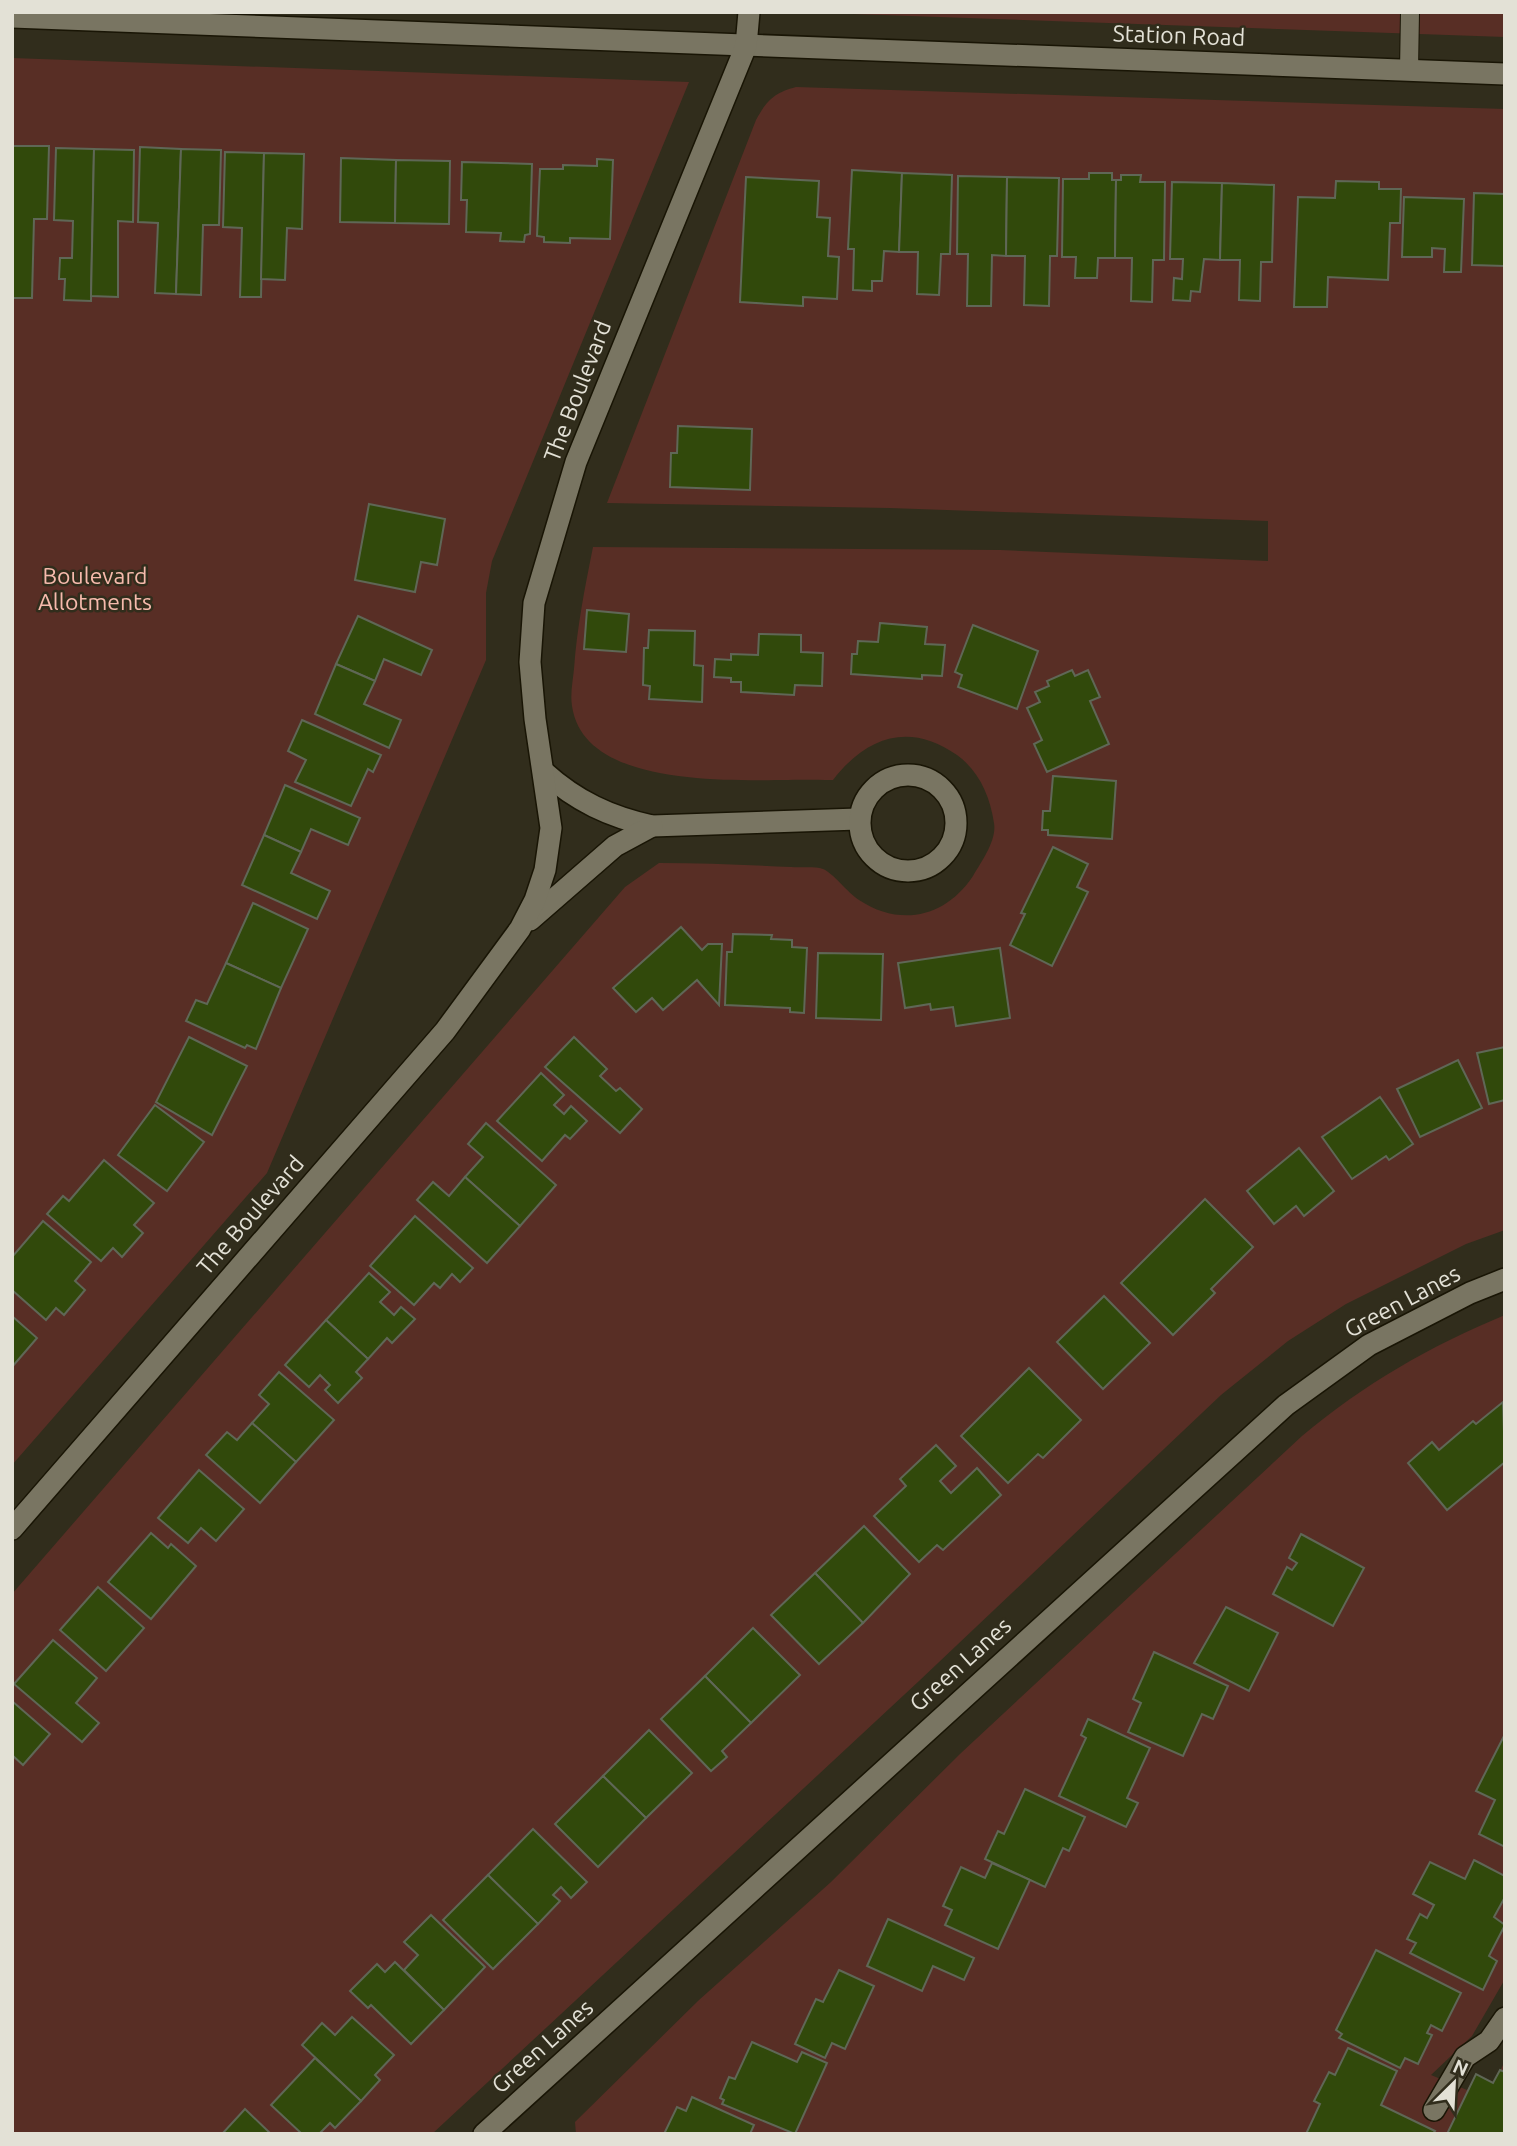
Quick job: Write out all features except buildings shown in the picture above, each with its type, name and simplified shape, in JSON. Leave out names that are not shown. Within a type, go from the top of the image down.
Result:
[{"type":"street","name":"The Boulevard","points":[[520,929],[545,870],[551,828],[535,719],[530,662],[534,603],[576,462],[746,46],[749,12]]},
{"type":"street","name":"Station Road","points":[[12,17],[110,17],[746,46],[1505,74]]},
{"type":"street","name":"The Boulevard","points":[[544,772],[568,793],[595,808],[621,819],[652,826],[858,819]]},
{"type":"street","points":[[910,774],[938,784],[952,801],[956,816],[956,833],[939,860],[922,870],[899,871],[874,858],[861,839],[858,819],[863,800],[877,784],[894,775],[910,774]]},
{"type":"street","name":"The Boulevard","points":[[12,1530],[445,1031],[520,929],[615,846],[652,826]]},
{"type":"street","name":"Green Lanes","points":[[484,2134],[1286,1405],[1369,1345],[1469,1293],[1505,1279]]},
{"type":"street","points":[[1434,2110],[1465,2057],[1489,2041],[1505,2018]]},
{"type":"lane","points":[[1409,70],[1410,12]]},
{"type":"green space","points":[[796,12],[1505,12],[1505,37]]},
{"type":"green space","name":"Boulevard Allotments","points":[[12,58],[689,82],[492,561],[486,593],[486,660],[267,1173],[12,1465]]},
{"type":"green space","points":[[796,87],[1505,109],[1505,1230],[1466,1244],[1346,1304],[1288,1341],[1221,1395],[919,1681],[432,2134],[12,2134],[12,1594],[625,887],[659,863],[816,868],[827,871],[855,897],[875,908],[890,914],[921,914],[949,901],[962,890],[991,843],[994,830],[992,813],[977,776],[957,755],[922,739],[905,737],[874,744],[846,765],[833,780],[678,776],[640,768],[608,755],[584,735],[571,701],[579,622],[593,547],[1000,550],[1268,561],[1268,521],[889,508],[607,503],[756,120],[772,98]]},
{"type":"green space","points":[[1505,1315],[1505,1979],[1472,2036],[1431,2075],[1467,2090],[1476,2074],[1494,2083],[1505,2061],[1505,2134],[576,2134],[575,2122],[699,2000],[831,1882],[961,1753],[1302,1436],[1349,1400],[1424,1353]]}]
